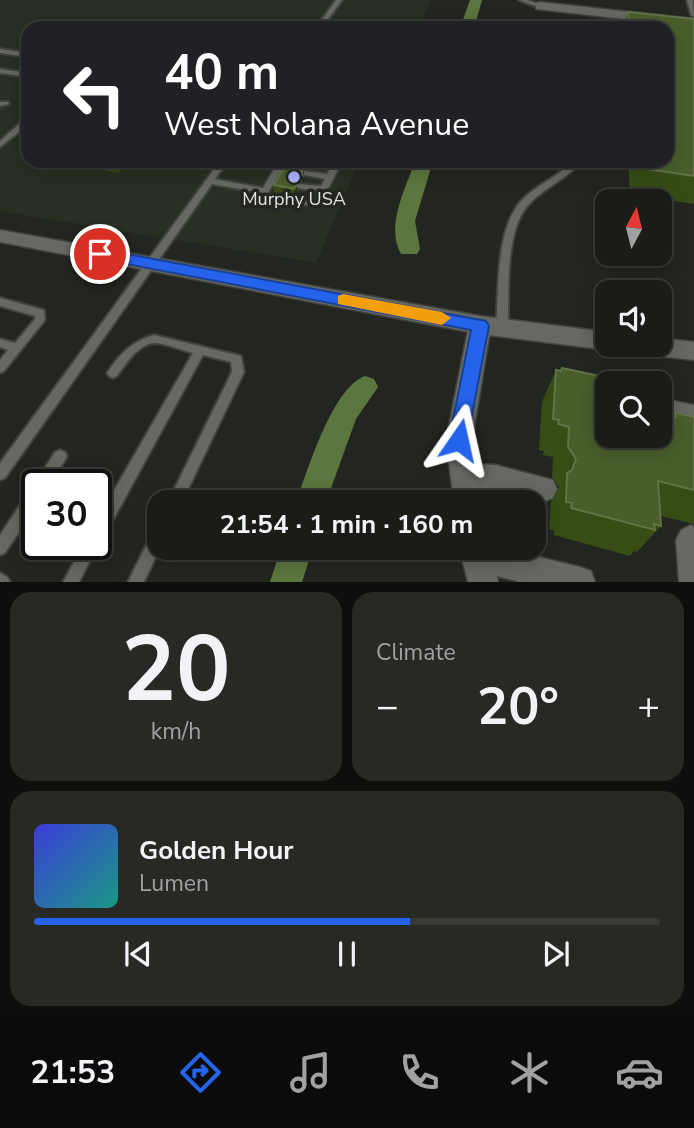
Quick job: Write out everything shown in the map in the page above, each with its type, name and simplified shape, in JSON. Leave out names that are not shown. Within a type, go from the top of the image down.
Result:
[{"type":"main road","points":[[540,6],[572,9],[603,6],[694,23]]},
{"type":"main road","points":[[0,236],[491,327],[595,340]]},
{"type":"main road","points":[[491,327],[459,440],[466,489],[496,478],[543,489]]},
{"type":"main road","points":[[672,349],[694,351]]},
{"type":"main road","points":[[672,411],[694,416]]},
{"type":"main road","points":[[691,540],[694,582]]},
{"type":"main road","points":[[477,562],[580,582]]},
{"type":"lane","points":[[324,21],[339,0]]},
{"type":"lane","points":[[522,0],[540,6]]},
{"type":"lane","points":[[690,0],[694,15]]},
{"type":"lane","points":[[572,9],[572,21]]},
{"type":"lane","points":[[0,51],[21,54]]},
{"type":"lane","points":[[0,71],[21,74]]},
{"type":"lane","points":[[0,145],[21,127]]},
{"type":"lane","points":[[0,474],[219,168]]},
{"type":"lane","points":[[282,168],[276,181],[265,191],[264,197],[296,203],[320,198],[334,168]]},
{"type":"lane","points":[[491,327],[516,213],[525,202],[569,168]]},
{"type":"lane","points":[[307,173],[330,177]]},
{"type":"lane","points":[[210,181],[265,191]]},
{"type":"lane","points":[[300,186],[324,189]]},
{"type":"lane","points":[[0,302],[40,313],[40,320],[0,368]]},
{"type":"lane","points":[[113,373],[127,352],[142,341],[154,339],[237,359],[238,372],[181,490]]},
{"type":"lane","points":[[0,343],[17,348]]},
{"type":"lane","points":[[112,508],[200,350]]},
{"type":"lane","points":[[52,469],[60,456]]},
{"type":"lane","points":[[0,548],[21,516]]},
{"type":"lane","points":[[136,582],[147,559]]},
{"type":"lane","points":[[71,582],[83,560]]},
{"type":"shaded area","points":[[0,0],[431,0],[421,21],[21,21],[21,168],[356,168],[316,263],[0,211]]},
{"type":"building","points":[[628,12],[694,19],[694,176],[641,168],[674,168],[674,21],[629,21]]},
{"type":"building","points":[[284,168],[302,168],[302,175],[295,175],[297,184],[294,189],[274,185]]},
{"type":"building","points":[[562,368],[595,375],[595,448],[672,448],[672,416],[676,417],[676,413],[694,417],[694,490],[658,481],[661,526],[654,524],[655,530],[571,508],[572,503],[566,502],[567,473],[572,470],[576,459],[568,447],[569,427],[558,424],[559,420],[553,419],[556,370],[561,371]]},
{"type":"waterway","points":[[469,21],[476,0]]},
{"type":"waterway","points":[[409,249],[405,221],[422,168]]},
{"type":"waterway","points":[[316,490],[345,413],[365,387]]},
{"type":"waterway","points":[[286,582],[293,560]]},
{"type":"slow traffic","points":[[343,300],[442,318]]},
{"type":"place","name":"Murphy USA","points":[[294,177]]},
{"type":"route","points":[[100,254],[480,326],[459,440]]}]
